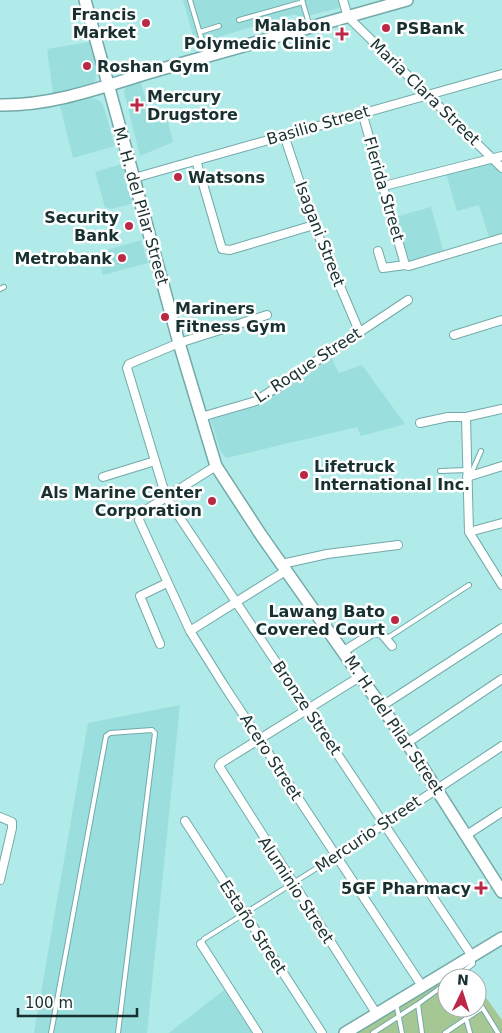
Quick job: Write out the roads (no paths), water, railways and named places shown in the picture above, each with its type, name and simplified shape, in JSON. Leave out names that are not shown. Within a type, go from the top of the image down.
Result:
[{"type":"main road","name":"M. H. del Pilar Street","points":[[85,0],[179,343],[216,466],[407,743],[464,836],[498,877],[502,892]]},
{"type":"main road","points":[[0,105],[65,98],[407,0]]},
{"type":"main road","points":[[345,1033],[376,1013],[396,1005],[422,986],[502,938]]},
{"type":"street","points":[[343,0],[348,17]]},
{"type":"street","name":"Maria Clara Street","points":[[348,17],[502,168]]},
{"type":"street","name":"Basilio Street","points":[[134,178],[362,112],[502,74]]},
{"type":"street","name":"Flerida Street","points":[[362,112],[406,265]]},
{"type":"street","name":"Isagani Street","points":[[284,135],[314,225],[359,331]]},
{"type":"street","points":[[384,186],[502,156]]},
{"type":"street","points":[[196,160],[222,249],[230,250],[314,225]]},
{"type":"street","points":[[378,251],[382,268],[406,265],[502,238]]},
{"type":"street","name":"L. Roque Street","points":[[201,417],[256,401],[408,300]]},
{"type":"street","name":"Bronze Street","points":[[267,316],[179,343],[131,361],[127,368],[166,497],[472,956]]},
{"type":"street","points":[[454,335],[502,320]]},
{"type":"street","points":[[420,424],[448,417],[466,418],[502,409]]},
{"type":"street","points":[[466,418],[469,532],[502,585]]},
{"type":"street","points":[[103,477],[155,461]]},
{"type":"street","points":[[166,497],[216,466]]},
{"type":"street","points":[[468,474],[502,466]]},
{"type":"street","name":"Acero Street","points":[[166,497],[138,516],[190,631],[422,986]]},
{"type":"street","points":[[469,532],[502,522]]},
{"type":"street","points":[[190,631],[237,602],[284,567],[327,554],[398,545]]},
{"type":"street","points":[[160,644],[140,596],[167,583]]},
{"type":"street","points":[[382,706],[502,628]]},
{"type":"street","points":[[344,651],[374,632],[386,639],[392,646]]},
{"type":"street","points":[[259,739],[361,676]]},
{"type":"street","points":[[407,743],[502,679]]},
{"type":"street","name":"Aluminio Street","points":[[259,739],[220,763],[219,766],[292,884],[376,1013]]},
{"type":"street","name":"Mercurio Street","points":[[336,856],[502,746]]},
{"type":"street","points":[[464,836],[502,812]]},
{"type":"street","points":[[0,817],[12,822],[0,880]]},
{"type":"street","name":"Estaño Street","points":[[185,821],[322,1033]]},
{"type":"street","points":[[201,944],[258,1033]]},
{"type":"lane","points":[[190,0],[207,56]]},
{"type":"lane","points":[[239,20],[302,1],[310,27]]},
{"type":"lane","points":[[200,32],[219,26]]},
{"type":"lane","points":[[440,471],[468,474],[481,451]]},
{"type":"lane","points":[[386,639],[469,585]]},
{"type":"lane","points":[[51,1033],[106,736],[110,733],[152,730],[155,733],[118,1033]]},
{"type":"lane","name":"Mercurio Street","points":[[201,944],[204,939],[336,856]]},
{"type":"lane","points":[[468,968],[472,964],[472,956]]},
{"type":"lane","points":[[373,1033],[379,1031],[437,991]]},
{"type":"lane","points":[[418,1004],[422,1033]]},
{"type":"lane","points":[[396,1005],[402,1033]]},
{"type":"lane","points":[[487,1016],[498,1033]]},
{"type":"lane","points":[[445,1033],[466,1018],[470,1033]]},
{"type":"place","name":"Francis Market","points":[[146,23]]},
{"type":"place","name":"PSBank","points":[[386,28]]},
{"type":"place","name":"Malabon Polymedic Clinic","points":[[342,34]]},
{"type":"place","name":"Roshan Gym","points":[[87,66]]},
{"type":"place","name":"Mercury Drugstore","points":[[137,105]]},
{"type":"place","name":"Watsons","points":[[178,177]]},
{"type":"place","name":"Security Bank","points":[[129,226]]},
{"type":"place","name":"Metrobank","points":[[122,258]]},
{"type":"place","name":"Mariners Fitness Gym","points":[[165,317]]},
{"type":"place","name":"Lifetruck International Inc.","points":[[304,475]]},
{"type":"place","name":"Als Marine Center Corporation","points":[[212,501]]},
{"type":"place","name":"Lawang Bato Covered Court","points":[[395,620]]},
{"type":"place","name":"5GF Pharmacy","points":[[481,888]]}]
